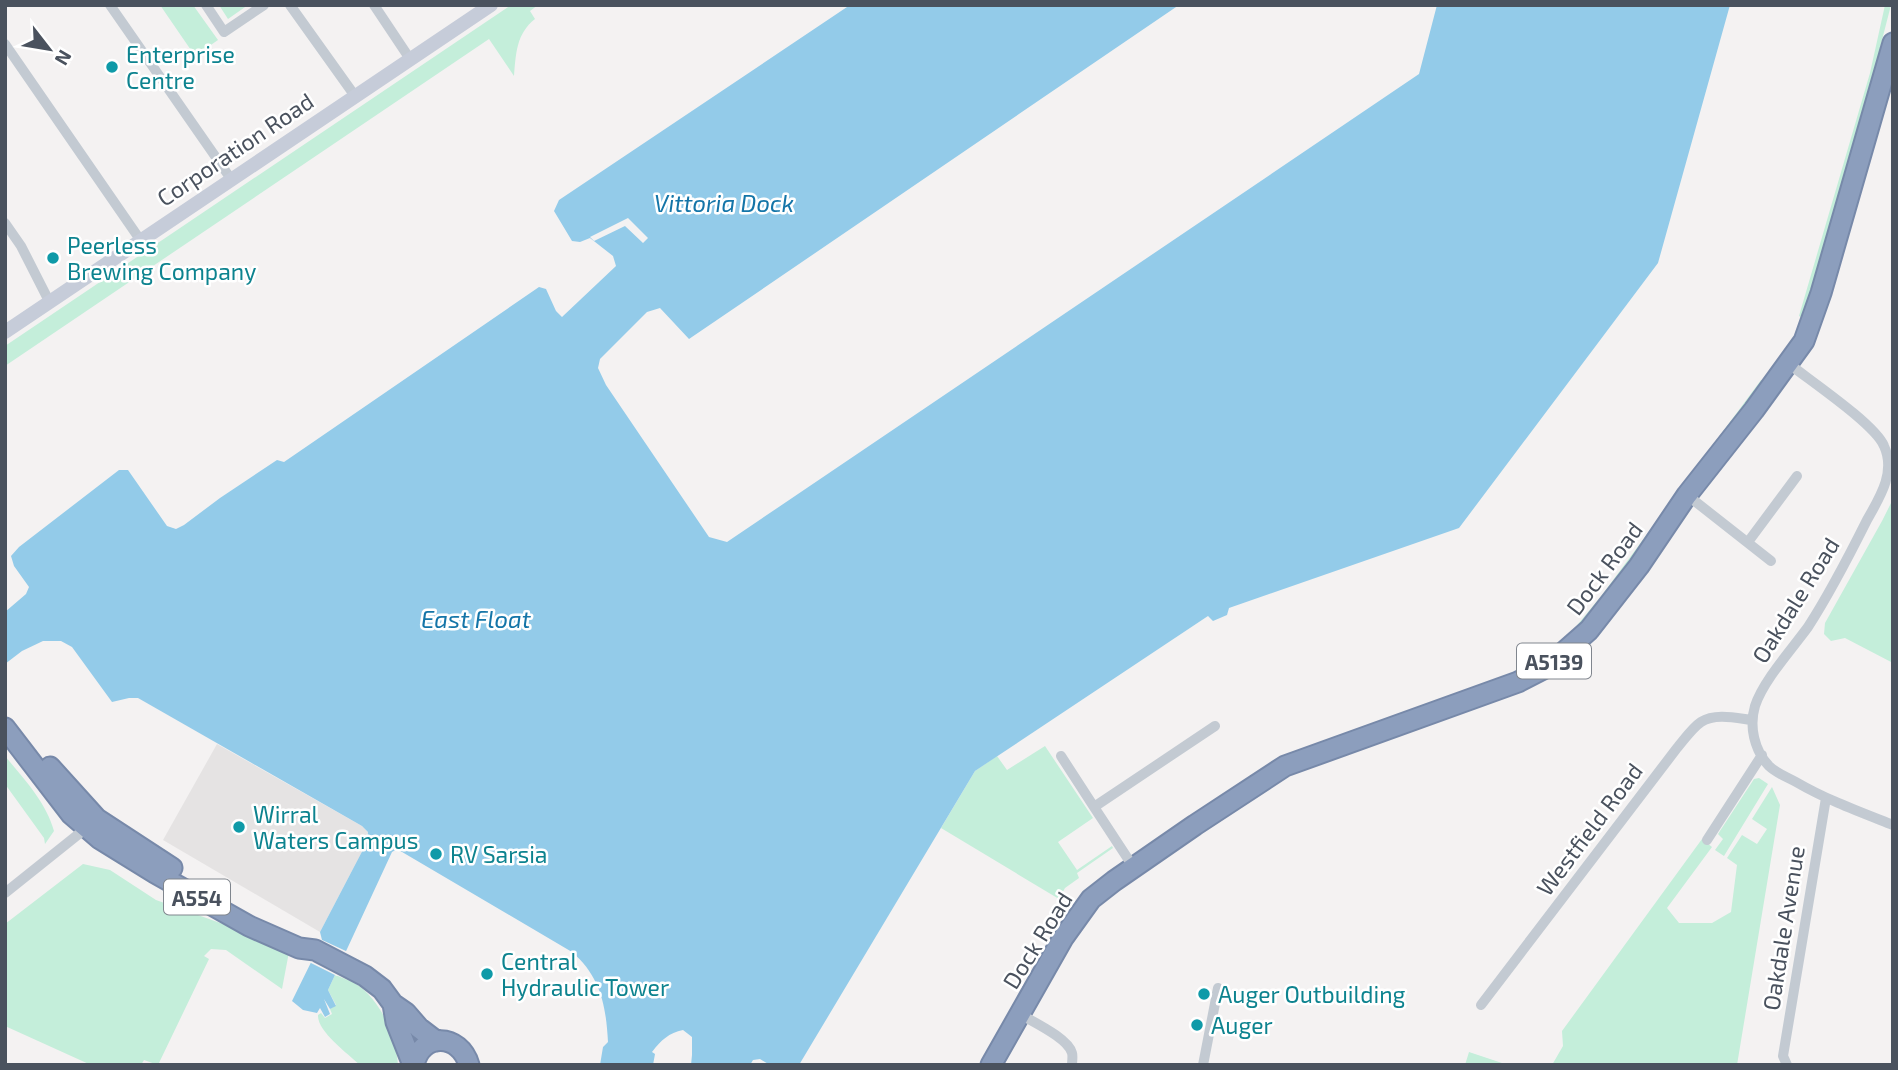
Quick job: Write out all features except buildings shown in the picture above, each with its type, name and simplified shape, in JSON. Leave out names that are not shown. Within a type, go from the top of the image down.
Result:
[{"type":"highway","name":"Dock Road","points":[[992,1065],[1063,938],[1091,899],[1195,825],[1286,766],[1518,682],[1547,667],[1590,630],[1639,566],[1687,495],[1804,341],[1821,293],[1893,43]]},
{"type":"highway","name":"A554","points":[[5,712],[82,804],[100,839],[249,926],[299,948],[315,950],[375,983],[393,1004],[436,1041]]},
{"type":"highway","name":"A554","points":[[5,728],[71,814],[92,823]]},
{"type":"highway","name":"A554","points":[[393,1004],[396,1022],[413,1065]]},
{"type":"highway","name":"A554","points":[[413,1065],[420,1050],[436,1041],[446,1041],[459,1047],[482,1065]]},
{"type":"highway","points":[[459,1047],[467,1056],[469,1065]]},
{"type":"main road","name":"Corporation Road","points":[[5,332],[491,5]]},
{"type":"street","points":[[110,5],[231,179]]},
{"type":"street","points":[[206,5],[225,32],[264,5]]},
{"type":"street","points":[[290,5],[355,96]]},
{"type":"street","points":[[374,5],[410,60]]},
{"type":"street","points":[[5,44],[141,241]]},
{"type":"street","points":[[5,223],[21,246],[50,303]]},
{"type":"street","name":"Oakdale Road","points":[[1752,720],[1756,703],[1766,685],[1809,625],[1840,572],[1888,475],[1886,453],[1878,435],[1788,363]]},
{"type":"street","points":[[1748,542],[1797,476]]},
{"type":"street","points":[[1687,495],[1771,561]]},
{"type":"street","name":"Westfield Road","points":[[1481,1005],[1677,748],[1700,723],[1710,718],[1752,720]]},
{"type":"street","points":[[1752,720],[1752,731],[1768,765],[1826,799],[1893,825]]},
{"type":"street","points":[[1094,807],[1215,726]]},
{"type":"street","points":[[1707,840],[1762,755]]},
{"type":"street","points":[[1061,756],[1134,868]]},
{"type":"street","name":"Oakdale Avenue","points":[[1787,1065],[1783,1056],[1826,799]]},
{"type":"street","points":[[5,893],[92,823]]},
{"type":"street","points":[[1203,1065],[1218,988]]},
{"type":"street","points":[[1020,1014],[1069,1046],[1073,1054],[1072,1065]]},
{"type":"shaded area","points":[[217,744],[362,826],[368,832],[367,842],[320,932],[163,840]]},
{"type":"green space","points":[[160,5],[193,5],[218,40],[195,56]]},
{"type":"green space","points":[[219,5],[248,5],[228,19]]},
{"type":"green space","points":[[511,5],[538,5],[530,11],[535,19],[524,31],[518,45],[514,76],[489,39],[5,366],[5,346]]},
{"type":"green space","points":[[1885,5],[1891,5],[1873,75],[1803,318],[1799,316],[1870,73]]},
{"type":"green space","points":[[1761,380],[1764,384],[1606,598],[1573,638],[1545,661],[1512,674],[1543,657],[1569,635],[1602,595]]},
{"type":"green space","points":[[1893,499],[1893,663],[1845,638],[1831,641],[1824,634],[1825,623]]},
{"type":"green space","points":[[1045,746],[1093,818],[1058,842],[1077,870],[1112,846],[1113,848],[1077,873],[1079,878],[1065,888],[1059,899],[941,828],[975,771],[997,756],[1007,770]]},
{"type":"green space","points":[[5,756],[46,810],[54,831],[45,844],[44,838],[5,784]]},
{"type":"green space","points":[[1759,778],[1768,784],[1724,856],[1715,850],[1723,839],[1718,834],[1754,779]]},
{"type":"green space","points":[[1772,787],[1780,805],[1737,1065],[1552,1065],[1563,1046],[1562,1031],[1702,839],[1712,847],[1667,908],[1679,923],[1712,923],[1731,912],[1737,865],[1727,858],[1742,835],[1757,844],[1767,829],[1752,819]]},
{"type":"green space","points":[[83,864],[110,870],[156,900],[237,929],[289,952],[282,989],[226,950],[211,949],[204,956],[209,959],[158,1065],[144,1060],[141,1065],[91,1065],[5,1026],[5,924]]},
{"type":"green space","points":[[335,975],[356,984],[380,1009],[394,1042],[398,1065],[360,1065],[322,1028],[318,1015],[321,1013],[325,1018],[332,1014],[330,1009],[336,1005],[328,990]]},
{"type":"green space","points":[[1469,1052],[1508,1065],[1465,1065]]},
{"type":"water","name":"East Float","points":[[850,5],[1179,5],[689,339],[660,308],[647,312],[600,359],[598,368],[606,385],[709,537],[727,542],[1419,74],[1437,5],[1730,5],[1658,263],[1459,528],[1229,608],[1227,615],[1213,621],[1208,616],[975,771],[799,1065],[770,1065],[760,1059],[753,1060],[750,1065],[691,1065],[692,1037],[683,1030],[669,1035],[655,1048],[652,1052],[655,1054],[653,1065],[600,1065],[603,1047],[608,1042],[606,1016],[596,982],[582,962],[572,952],[397,849],[392,852],[328,990],[336,1006],[330,1009],[324,999],[330,1014],[325,1017],[320,1008],[317,1013],[303,1010],[292,1001],[322,940],[320,932],[367,842],[368,832],[362,826],[138,698],[112,702],[72,647],[61,641],[43,641],[22,651],[5,664],[5,612],[26,594],[29,587],[14,566],[11,556],[119,470],[128,470],[167,526],[176,529],[277,460],[284,462],[539,287],[546,289],[556,311],[562,317],[616,266],[613,256],[590,238],[580,242],[572,241],[554,211],[559,200]]},
{"type":"pier","points":[[628,218],[648,238],[643,243],[625,226],[594,241],[590,237]]},
{"type":"pier","points":[[320,939],[348,952],[337,976],[309,962]]},
{"type":"place","name":"Enterprise Centre","points":[[112,67]]},
{"type":"place","name":"Peerless Brewing Company","points":[[53,258]]},
{"type":"place","name":"Wirral Waters Campus","points":[[239,827]]},
{"type":"place","name":"RV Sarsia","points":[[436,854]]},
{"type":"place","name":"Central Hydraulic Tower","points":[[487,974]]},
{"type":"place","name":"Auger Outbuilding","points":[[1204,994]]},
{"type":"place","name":"Auger","points":[[1197,1025]]},
{"type":"water label","name":"Vittoria Dock","points":[[724,202]]}]
